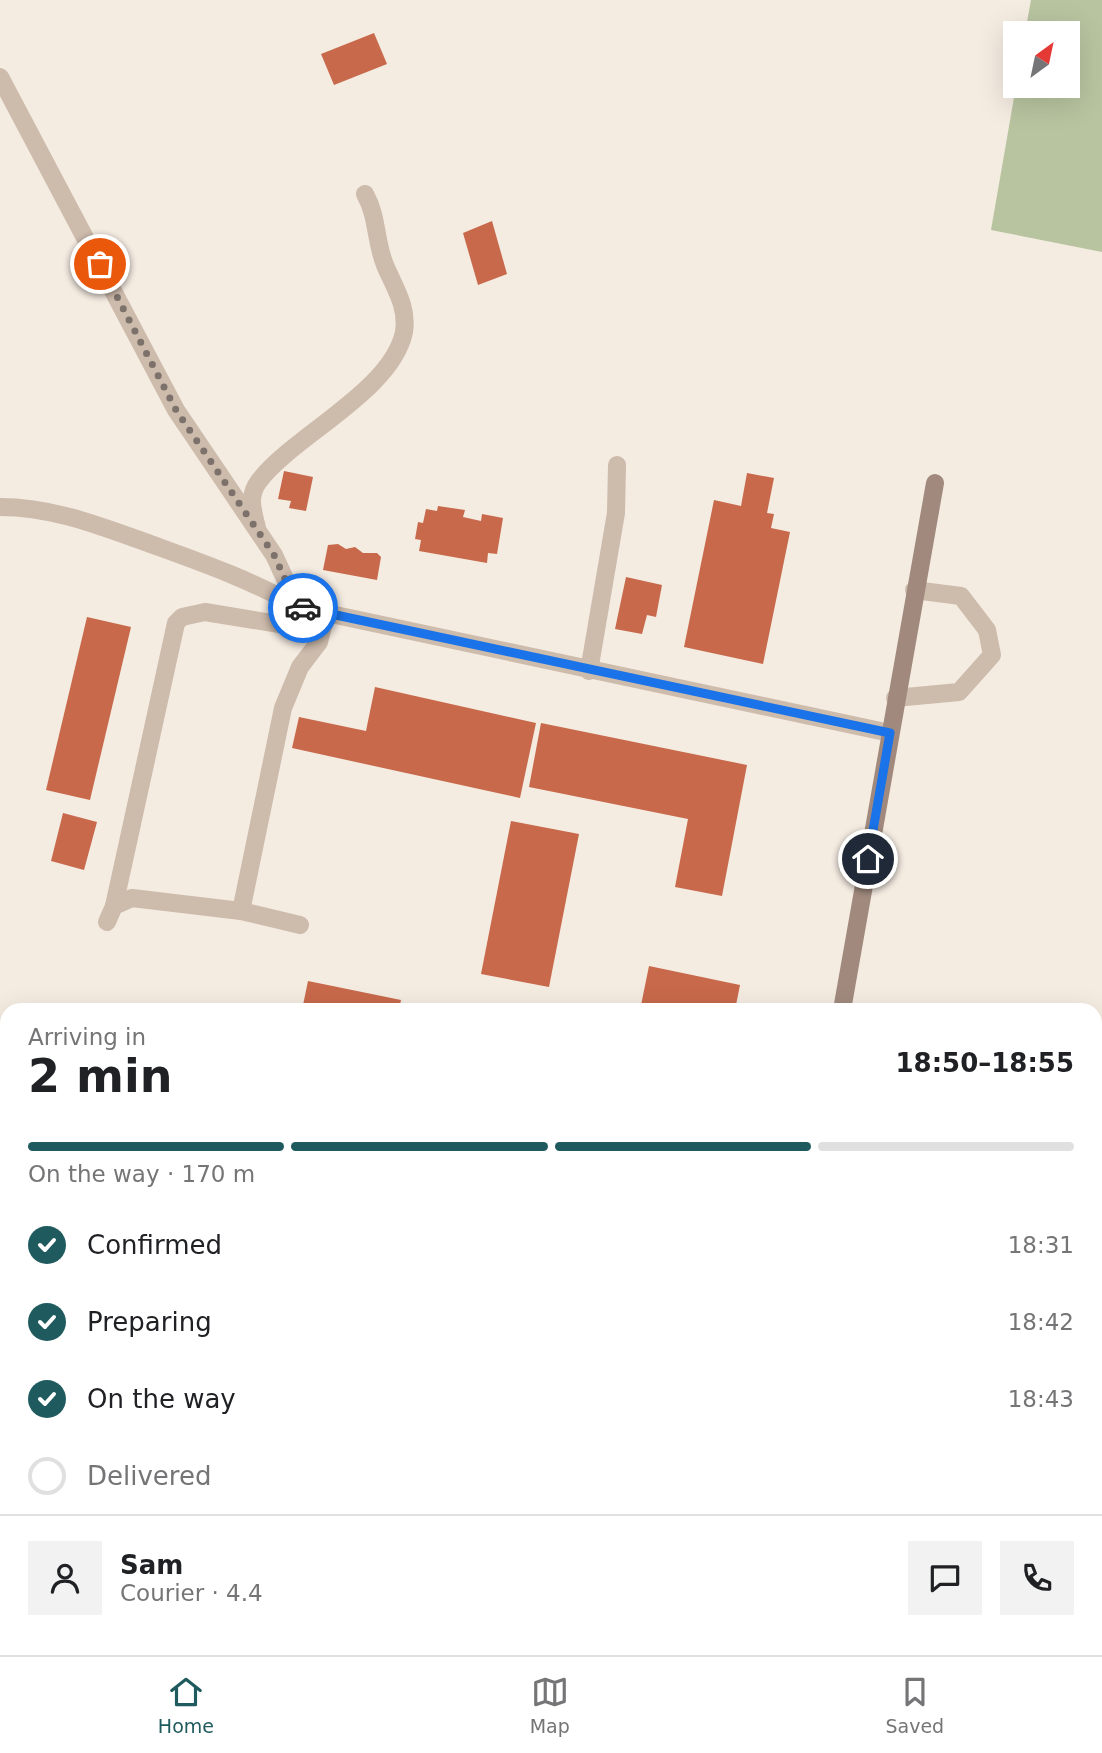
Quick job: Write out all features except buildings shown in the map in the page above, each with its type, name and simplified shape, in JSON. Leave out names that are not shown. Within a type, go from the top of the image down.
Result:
[{"type":"street","points":[[0,77],[176,410],[274,555],[298,607]]},
{"type":"street","points":[[258,532],[251,491],[264,473],[369,385],[391,358],[404,332],[400,292],[385,265],[376,219],[365,194]]},
{"type":"street","points":[[589,671],[616,513],[617,465]]},
{"type":"street","points":[[843,1003],[935,483]]},
{"type":"street","points":[[0,507],[25,507],[99,525],[226,573],[298,607],[890,733]]},
{"type":"street","points":[[895,698],[959,692],[992,655],[987,630],[961,596],[914,590]]},
{"type":"street","points":[[300,925],[242,911],[132,898],[110,914],[176,623],[182,617],[205,612],[303,628],[326,614]]},
{"type":"street","points":[[242,911],[283,708],[299,667],[319,642],[326,614]]},
{"type":"green space","points":[[1031,0],[1102,0],[1102,252],[991,230],[1014,98],[1080,98],[1080,21],[1027,21]]},
{"type":"way so far","points":[[100,264],[176,410],[274,555],[298,607],[303,608]]},
{"type":"route","points":[[303,608],[890,733],[868,859]]}]
